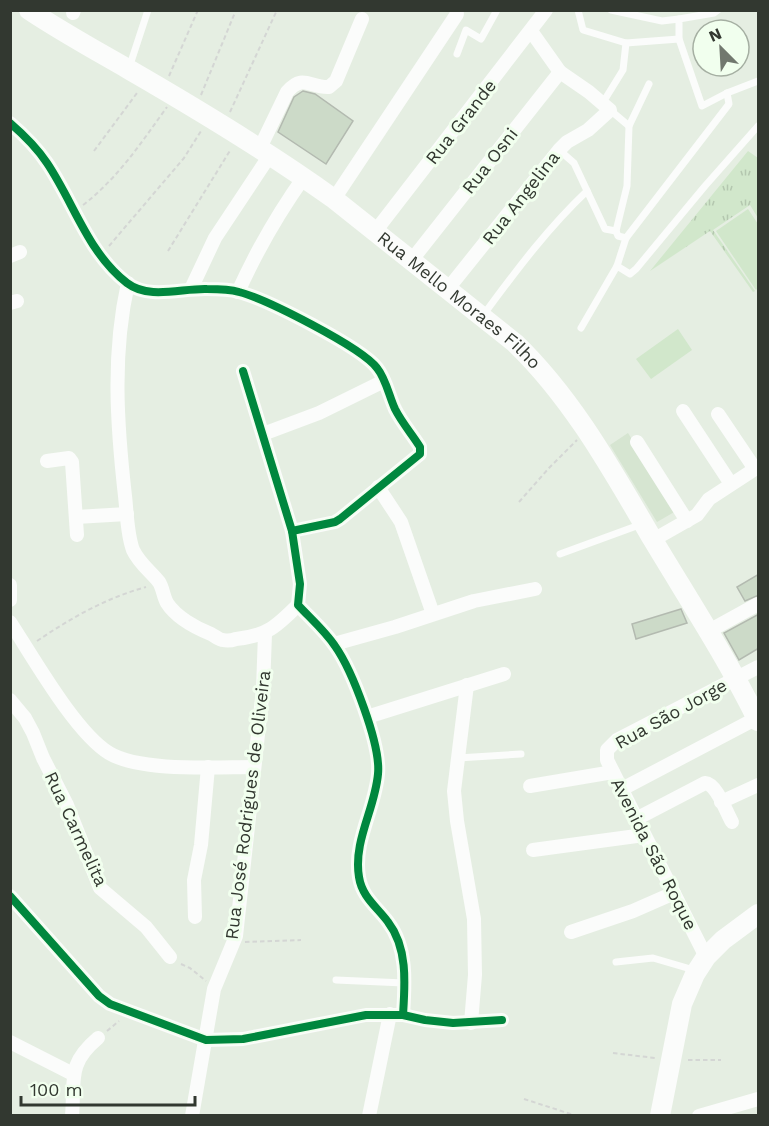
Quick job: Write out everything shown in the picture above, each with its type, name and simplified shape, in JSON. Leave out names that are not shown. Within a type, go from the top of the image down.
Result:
[{"type":"main road","name":"Rua Mello Moraes Filho","points":[[29,10],[65,34],[130,65],[195,109],[304,177],[374,233],[415,256],[447,290],[484,314],[540,367],[588,432],[709,631],[758,719]]},
{"type":"main road","points":[[660,1116],[665,1060],[682,1004],[701,964],[723,940],[757,918]]},
{"type":"street","name":"Rua Grande","points":[[374,233],[546,10]]},
{"type":"street","points":[[334,199],[457,14]]},
{"type":"street","points":[[191,289],[215,238],[265,152],[287,92],[293,85],[305,81],[329,87],[336,81],[362,19]]},
{"type":"street","points":[[531,31],[560,72],[606,107]]},
{"type":"street","name":"Rua Osni","points":[[415,256],[560,72]]},
{"type":"street","name":"Rua Angelina","points":[[447,290],[559,150],[567,142],[588,130],[606,107]]},
{"type":"street","points":[[10,123],[37,149],[78,221],[101,255],[128,284],[153,292],[191,289],[238,292],[275,306],[354,350],[376,367],[396,410],[419,445],[421,452],[334,522],[292,531]]},
{"type":"street","points":[[238,292],[256,252],[277,215],[304,177]]},
{"type":"street","points":[[128,284],[119,336],[117,391],[121,460],[132,548],[142,565],[160,583],[167,603],[182,618],[222,640],[250,638],[265,634],[298,605],[300,584],[292,531],[243,371]]},
{"type":"street","points":[[263,434],[320,413],[384,381]]},
{"type":"street","points":[[683,411],[731,484]]},
{"type":"street","points":[[649,532],[687,521],[701,512],[709,499],[757,468],[718,414]]},
{"type":"street","points":[[637,442],[687,521]]},
{"type":"street","points":[[47,461],[69,458],[72,462],[77,535]]},
{"type":"street","points":[[378,487],[401,522],[433,614]]},
{"type":"street","points":[[76,517],[127,514]]},
{"type":"street","points":[[10,585],[10,600]]},
{"type":"street","points":[[334,644],[497,595],[535,589]]},
{"type":"street","points":[[709,631],[759,604]]},
{"type":"street","points":[[298,605],[334,644],[352,676],[367,717],[375,748],[378,774],[358,850],[359,878],[363,892],[389,923],[399,944],[405,983],[369,1116]]},
{"type":"street","points":[[10,622],[79,724],[110,754],[137,762],[164,766],[254,767]]},
{"type":"street","name":"Rua José Rodrigues de Oliveira","points":[[192,1116],[214,989],[236,936],[263,689],[265,634]]},
{"type":"street","points":[[736,679],[759,667]]},
{"type":"street","points":[[367,717],[504,674]]},
{"type":"street","name":"Rua São Jorge","points":[[607,750],[617,740],[736,679]]},
{"type":"street","points":[[467,685],[454,791],[474,919],[475,975],[471,1023]]},
{"type":"street","name":"Rua Carmelita","points":[[10,700],[25,718],[33,734],[67,806],[100,888],[146,927],[170,957]]},
{"type":"street","points":[[622,789],[758,719]]},
{"type":"street","name":"Avenida São Roque","points":[[607,750],[607,760],[674,893],[701,964]]},
{"type":"street","points":[[195,917],[194,880],[201,844],[208,767]]},
{"type":"street","points":[[530,786],[613,772]]},
{"type":"street","points":[[636,819],[709,783],[715,788],[732,822]]},
{"type":"street","points":[[720,802],[759,785]]},
{"type":"street","points":[[533,850],[644,835]]},
{"type":"street","points":[[571,932],[674,893]]},
{"type":"street","points":[[10,896],[41,928],[88,986],[110,1004],[206,1040],[243,1039],[351,1017],[397,1015],[425,1020],[471,1023],[502,1020]]},
{"type":"street","points":[[72,1116],[73,1074],[76,1062],[86,1048],[98,1038]]},
{"type":"street","points":[[10,1041],[73,1074]]},
{"type":"street","points":[[699,1116],[759,1099]]},
{"type":"lane","points":[[130,65],[148,10]]},
{"type":"lane","points":[[457,54],[466,30],[482,39],[497,10]]},
{"type":"lane","points":[[578,10],[582,30],[626,43],[680,39]]},
{"type":"lane","points":[[611,10],[662,21],[714,13],[718,10]]},
{"type":"lane","points":[[679,19],[680,39],[702,106],[727,93],[759,81]]},
{"type":"lane","points":[[626,43],[623,70],[606,107],[629,126]]},
{"type":"lane","points":[[626,238],[618,236],[616,231],[627,186],[629,126],[649,84]]},
{"type":"lane","points":[[581,328],[617,266],[626,238],[729,104],[727,93]]},
{"type":"lane","points":[[617,266],[630,274],[636,269],[705,186],[759,126]]},
{"type":"lane","points":[[559,150],[574,163],[605,229],[616,231]]},
{"type":"lane","points":[[484,314],[528,255],[560,217],[587,191]]},
{"type":"lane","points":[[560,554],[649,532]]},
{"type":"lane","points":[[458,758],[521,754]]},
{"type":"lane","points":[[616,962],[653,958],[701,964]]},
{"type":"lane","points":[[336,980],[405,983]]},
{"type":"path","points":[[168,77],[198,10]]},
{"type":"path","points":[[195,109],[236,10]]},
{"type":"path","points":[[227,118],[277,10]]},
{"type":"path","points":[[94,151],[115,126],[142,86]]},
{"type":"path","points":[[78,210],[104,189],[122,168],[171,101]]},
{"type":"path","points":[[114,241],[184,158],[203,128]]},
{"type":"path","points":[[168,251],[233,146]]},
{"type":"path","points":[[519,502],[575,441],[588,432]]},
{"type":"path","points":[[27,648],[59,626],[99,604],[120,594],[160,583]]},
{"type":"path","points":[[234,943],[301,940]]},
{"type":"path","points":[[170,957],[174,962],[190,968],[214,989]]},
{"type":"path","points":[[98,1038],[130,1011]]},
{"type":"path","points":[[614,1053],[665,1060],[721,1060]]},
{"type":"path","points":[[524,1099],[577,1116]]},
{"type":"shaded area","points":[[628,433],[676,511],[657,522],[610,445]]},
{"type":"green space","points":[[748,151],[758,158],[758,218],[750,205],[713,230],[755,291],[753,292],[710,231],[650,271]]},
{"type":"green space","points":[[748,209],[758,224],[758,288],[756,290],[716,231]]},
{"type":"green space","points":[[678,329],[692,350],[651,379],[636,359]]},
{"type":"building","points":[[303,91],[315,94],[353,121],[326,164],[278,132],[294,97]]},
{"type":"building","points":[[759,574],[759,595],[745,601],[737,587]]},
{"type":"building","points":[[681,609],[687,623],[636,639],[632,624]]},
{"type":"building","points":[[759,614],[759,648],[739,660],[724,633]]},
{"type":"cycle path","points":[[10,123],[43,157],[92,242],[113,271],[127,283],[145,291],[219,289],[252,296],[352,348],[368,359],[380,372],[395,409],[420,447],[420,454],[340,519],[292,531]]},
{"type":"cycle path","points":[[243,371],[292,531],[300,584],[298,605],[327,635],[342,657],[357,689],[375,745],[378,774],[359,851],[359,877],[363,890],[388,922],[399,943],[404,967],[403,1015]]},
{"type":"cycle path","points":[[10,896],[99,996],[110,1004],[206,1040],[243,1039],[366,1015],[403,1015],[453,1023],[502,1020]]}]
